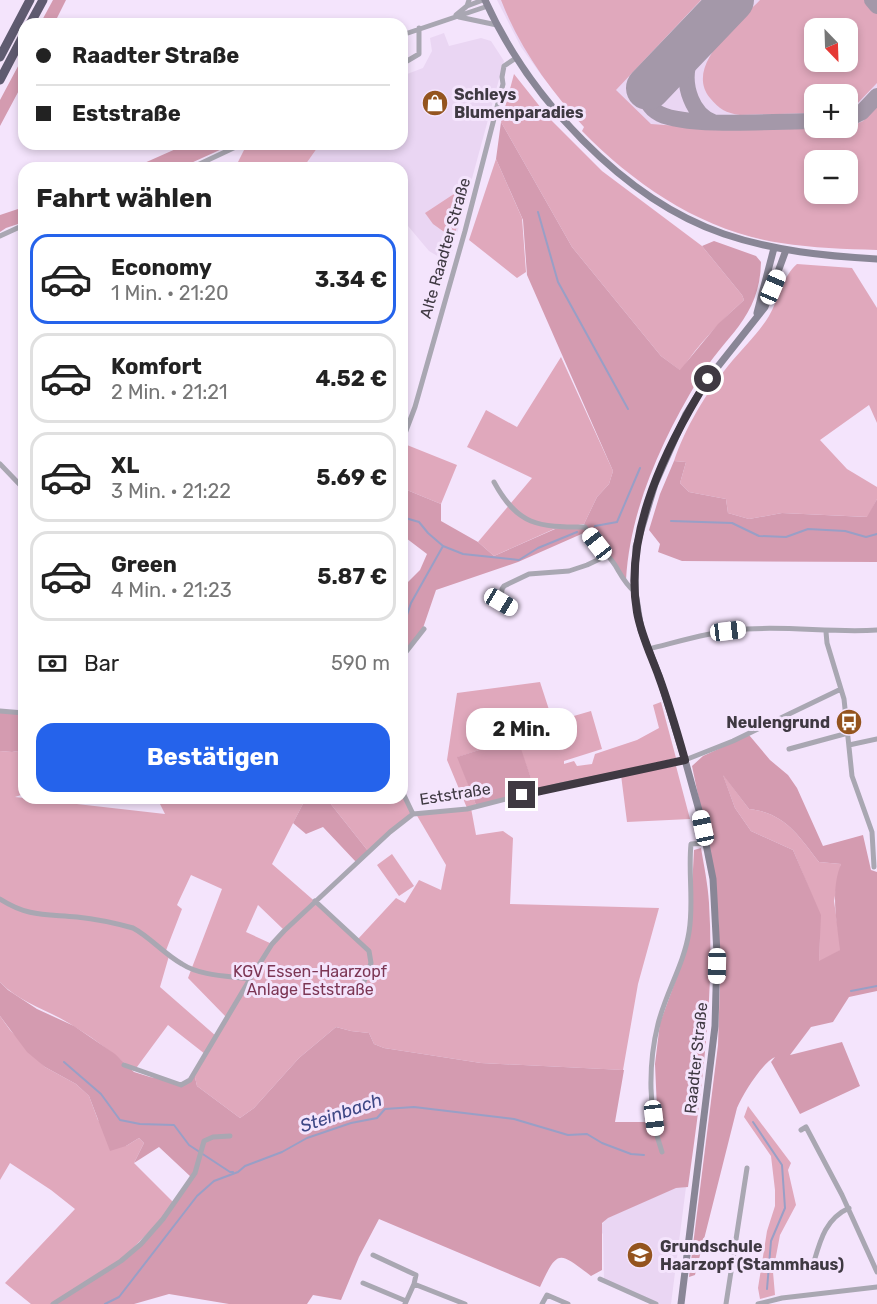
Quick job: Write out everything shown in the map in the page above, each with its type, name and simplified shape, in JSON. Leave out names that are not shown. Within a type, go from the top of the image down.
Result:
[{"type":"highway","points":[[21,18],[30,0]]},
{"type":"highway","points":[[33,18],[43,0]]},
{"type":"highway","points":[[0,57],[18,23]]},
{"type":"highway","points":[[0,81],[18,46]]},
{"type":"main road","points":[[486,2],[516,58],[566,123],[627,179],[659,201],[699,224],[722,234],[774,248],[877,259]]},
{"type":"main road","name":"Raadter Straße","points":[[756,317],[774,248]]},
{"type":"main road","name":"Raadter Straße","points":[[681,1304],[715,1026],[716,913],[706,843],[685,760],[672,715],[641,630],[635,592],[636,547],[641,527],[671,446],[686,414],[708,379],[765,307],[786,250]]},
{"type":"street","points":[[454,16],[468,3],[486,2]]},
{"type":"street","points":[[408,33],[486,2]]},
{"type":"street","points":[[454,16],[497,24]]},
{"type":"street","points":[[408,60],[419,54],[419,28]]},
{"type":"street","name":"Alte Raadter Straße","points":[[408,425],[465,231],[503,84],[504,66],[516,58]]},
{"type":"street","points":[[203,162],[229,150]]},
{"type":"street","points":[[0,236],[18,228]]},
{"type":"street","points":[[0,464],[18,483]]},
{"type":"street","points":[[494,482],[510,507],[520,516],[557,527],[585,526],[626,584],[635,592]]},
{"type":"street","points":[[512,609],[501,602],[504,586],[529,574],[569,571],[606,556]]},
{"type":"street","points":[[648,649],[710,633],[746,629],[781,628],[826,632],[877,630]]},
{"type":"street","points":[[408,649],[424,629]]},
{"type":"street","points":[[826,632],[846,710],[852,776],[875,840],[874,867]]},
{"type":"street","name":"Eststraße","points":[[124,1065],[181,1085],[190,1080],[272,944],[315,901],[390,832],[413,814],[467,809],[561,785],[685,760],[733,741],[841,690]]},
{"type":"street","points":[[0,711],[18,712]]},
{"type":"street","points":[[789,749],[848,733]]},
{"type":"street","points":[[849,745],[877,739]]},
{"type":"street","name":"Eststraße","points":[[408,804],[413,814]]},
{"type":"street","points":[[662,1152],[657,1139],[651,1065],[658,1023],[685,951],[690,929],[691,844],[706,843]]},
{"type":"street","points":[[0,899],[15,909],[29,913],[78,917],[133,928],[141,932],[160,950],[189,968],[250,979]]},
{"type":"street","points":[[315,901],[369,951],[371,963],[360,992]]},
{"type":"street","points":[[801,1130],[806,1127],[849,1208],[877,1272]]},
{"type":"street","points":[[53,1304],[121,1261],[141,1244],[163,1220],[195,1173],[204,1141],[213,1137],[230,1136]]},
{"type":"street","points":[[726,1304],[747,1168]]},
{"type":"street","points":[[813,1265],[828,1223],[840,1212],[849,1208]]},
{"type":"street","points":[[363,1283],[406,1303],[414,1284],[416,1275],[373,1255]]},
{"type":"street","points":[[600,1279],[656,1304]]},
{"type":"street","points":[[414,1284],[465,1304]]},
{"type":"street","points":[[758,1304],[782,1298],[877,1287]]},
{"type":"street","points":[[542,1304],[546,1295],[568,1304]]},
{"type":"street","points":[[442,1304],[446,1296]]},
{"type":"shaded area","points":[[53,0],[66,0],[57,18],[43,18]]},
{"type":"shaded area","points":[[497,0],[877,0],[877,250],[595,140],[521,47]]},
{"type":"shaded area","points":[[444,33],[449,46],[481,38],[491,41],[504,61],[449,263],[429,251],[408,226],[408,162],[308,161],[316,150],[408,150],[408,74],[423,68],[432,51],[430,38]]},
{"type":"shaded area","points":[[18,66],[18,92],[0,126],[0,100]]},
{"type":"shaded area","points":[[501,122],[572,247],[661,356],[680,370],[718,324],[744,300],[702,246],[714,241],[756,256],[761,262],[759,282],[747,313],[698,380],[660,451],[634,527],[626,580],[584,524],[597,497],[609,484],[613,471],[527,275],[523,220],[496,159]]},
{"type":"shaded area","points":[[174,150],[220,150],[193,162],[146,162]]},
{"type":"shaded area","points":[[18,209],[18,224],[0,232],[0,215]]},
{"type":"shaded area","points":[[674,461],[686,462],[680,483],[689,492],[726,499],[728,513],[749,519],[782,513],[867,517],[877,499],[877,562],[682,561],[658,552],[660,544],[649,530],[660,494]]},
{"type":"shaded area","points":[[408,490],[441,504],[441,521],[478,542],[494,556],[555,529],[581,526],[586,532],[518,562],[436,590],[423,628],[408,648],[408,582],[420,570],[427,554],[408,540]]},
{"type":"shaded area","points":[[0,712],[18,713],[18,751],[0,751]]},
{"type":"shaded area","points":[[516,734],[535,790],[476,805],[457,757],[501,743]]},
{"type":"shaded area","points":[[749,735],[770,760],[788,775],[797,788],[823,846],[863,835],[871,870],[877,872],[877,991],[849,997],[833,1022],[811,1027],[790,1055],[842,1042],[860,1086],[800,1114],[771,1062],[775,1057],[764,1066],[748,1087],[737,1108],[695,1275],[689,1277],[718,1045],[720,980],[718,912],[708,843],[692,766],[703,756]],"holes":[[[723,775],[749,809],[761,811],[781,820],[797,834],[819,862],[841,864],[835,896],[840,950],[819,961],[821,915],[793,850],[751,831],[735,808]]]},
{"type":"shaded area","points":[[303,804],[331,804],[368,851],[356,862],[323,827],[306,834],[293,823]]},
{"type":"shaded area","points":[[701,848],[709,903],[710,974],[706,1045],[688,1187],[676,1188],[608,1218],[602,1223],[602,1270],[591,1276],[572,1262],[560,1258],[551,1265],[540,1287],[379,1219],[359,1257],[341,1300],[313,1295],[307,1304],[229,1304],[169,1294],[134,1304],[55,1304],[142,1244],[191,1177],[159,1147],[134,1163],[144,1143],[139,1138],[126,1146],[110,1151],[89,1096],[76,1084],[45,1067],[27,1052],[0,1016],[0,982],[37,1009],[74,1026],[115,1054],[134,1072],[187,1084],[194,1073],[197,1086],[240,1118],[254,1108],[299,1058],[336,1027],[369,1033],[374,1044],[384,1048],[481,1063],[624,1070],[615,1122],[648,1122],[657,1109],[655,1064],[660,1023],[686,952],[694,850]]},
{"type":"shaded area","name":"Grundschule Haarzopf (Stammhaus)","points":[[686,1187],[671,1304],[660,1304],[604,1279],[603,1234],[598,1229],[607,1218],[675,1188]]},
{"type":"green space","points":[[501,0],[701,0],[616,90],[651,124],[732,130],[804,129],[804,138],[858,138],[858,123],[877,106],[877,250],[805,246],[753,237],[725,229],[673,204],[625,170],[582,131],[584,127],[536,67]]},
{"type":"green space","points":[[760,0],[877,0],[877,83],[858,103],[858,84],[804,84],[804,113],[740,115],[731,113],[723,110],[710,98],[704,85],[704,72],[709,58],[728,32]]},
{"type":"green space","points":[[514,74],[549,118],[602,171],[702,246],[742,295],[744,300],[710,334],[681,371],[661,356],[572,247],[501,122]]},
{"type":"green space","points":[[244,150],[316,150],[307,162],[238,162]]},
{"type":"green space","points":[[496,159],[522,218],[526,272],[517,278],[469,240]]},
{"type":"green space","points":[[466,186],[454,239],[433,224],[425,213]]},
{"type":"green space","points":[[797,264],[852,268],[877,308],[877,423],[869,405],[820,440],[847,469],[877,487],[877,499],[868,517],[782,513],[749,519],[728,513],[726,499],[689,492],[680,483],[686,462],[674,461],[690,424],[720,376],[765,323],[788,275]]},
{"type":"green space","points":[[561,357],[613,471],[609,484],[597,497],[584,524],[554,529],[494,556],[478,542],[532,478],[467,447],[486,410],[517,427]]},
{"type":"green space","points":[[408,445],[457,465],[441,504],[408,490]]},
{"type":"green space","points":[[540,682],[553,722],[591,711],[602,749],[564,761],[564,764],[574,761],[577,766],[592,764],[595,754],[637,740],[659,728],[653,705],[661,702],[676,758],[535,790],[515,734],[501,743],[458,757],[476,805],[467,808],[447,760],[457,693]]},
{"type":"green space","name":"KGV Essen-Haarzopf Anlage Eststraße","points":[[0,751],[18,751],[18,796],[15,797],[18,797],[18,804],[77,804],[165,814],[160,804],[303,804],[272,864],[358,939],[396,898],[405,903],[419,880],[441,890],[446,865],[416,814],[471,808],[476,835],[503,831],[513,838],[510,904],[659,908],[638,984],[623,1070],[481,1063],[384,1048],[374,1044],[369,1033],[336,1027],[299,1058],[254,1108],[240,1118],[197,1086],[194,1073],[205,1054],[168,1025],[134,1071],[83,1032],[17,996],[0,982]],"holes":[[[191,875],[222,889],[188,978],[227,1018],[216,1036],[160,987],[169,956],[165,953],[182,909],[177,905]],[[258,905],[284,930],[272,944],[246,932]]]},
{"type":"green space","points":[[676,766],[690,819],[627,822],[621,775]]},
{"type":"green space","points":[[722,773],[749,809],[761,811],[781,820],[797,834],[819,862],[841,864],[834,901],[841,950],[819,962],[820,915],[793,850],[751,831],[735,808]]},
{"type":"green space","points":[[331,804],[407,804],[412,814],[368,851]]},
{"type":"green space","points":[[392,854],[414,886],[399,896],[377,865]]},
{"type":"green space","points":[[0,1016],[45,1067],[76,1084],[89,1096],[98,1120],[126,1146],[139,1138],[144,1143],[134,1163],[174,1203],[162,1219],[121,1260],[51,1304],[31,1304],[5,1283],[75,1209],[10,1163],[0,1180]]},
{"type":"green space","points":[[748,1106],[791,1163],[788,1170],[796,1205],[780,1235],[773,1272],[775,1295],[760,1299],[758,1288],[767,1231],[775,1206],[775,1190],[771,1156],[744,1117]]},
{"type":"waterway","points":[[538,212],[558,282],[628,409]]},
{"type":"waterway","points":[[595,526],[617,522],[640,468]]},
{"type":"waterway","points":[[408,519],[419,522],[443,546],[463,554],[519,560],[538,548],[577,532]]},
{"type":"waterway","points":[[671,521],[732,523],[759,536],[786,537],[808,529],[845,531],[866,537],[877,534]]},
{"type":"waterway","points":[[408,612],[443,546]]},
{"type":"waterway","name":"Steinbach","points":[[851,991],[877,986]]},
{"type":"waterway","points":[[64,1062],[101,1094],[120,1120],[140,1124],[174,1125],[189,1145],[233,1172]]},
{"type":"waterway","name":"Steinbach","points":[[105,1304],[119,1297],[197,1196],[214,1181],[282,1152],[307,1138],[351,1123],[377,1118],[385,1109],[414,1107],[514,1119],[568,1135],[587,1134],[602,1143],[631,1154],[644,1155]]},
{"type":"waterway","points":[[753,1122],[782,1165],[785,1208],[771,1241],[767,1289]]},
{"type":"taxiway","points":[[872,0],[877,6]]},
{"type":"taxiway","points":[[713,122],[702,116],[691,99],[687,76],[691,56],[701,36],[715,18]]},
{"type":"taxiway","points":[[648,88],[646,96],[650,106],[660,114],[674,118],[712,122],[804,121]]},
{"type":"taxiway","points":[[858,114],[877,96]]},
{"type":"runway","points":[[648,88],[732,0]]},
{"type":"place","name":"Schleys Blumenparadies","points":[[435,103]]},
{"type":"place","name":"Neulengrund","points":[[849,722]]},
{"type":"place","name":"Grundschule Haarzopf (Stammhaus)","points":[[640,1255]]},
{"type":"route","points":[[522,795],[685,760],[659,676],[641,630],[635,592],[636,547],[655,484],[671,446],[686,414],[708,379]]}]
